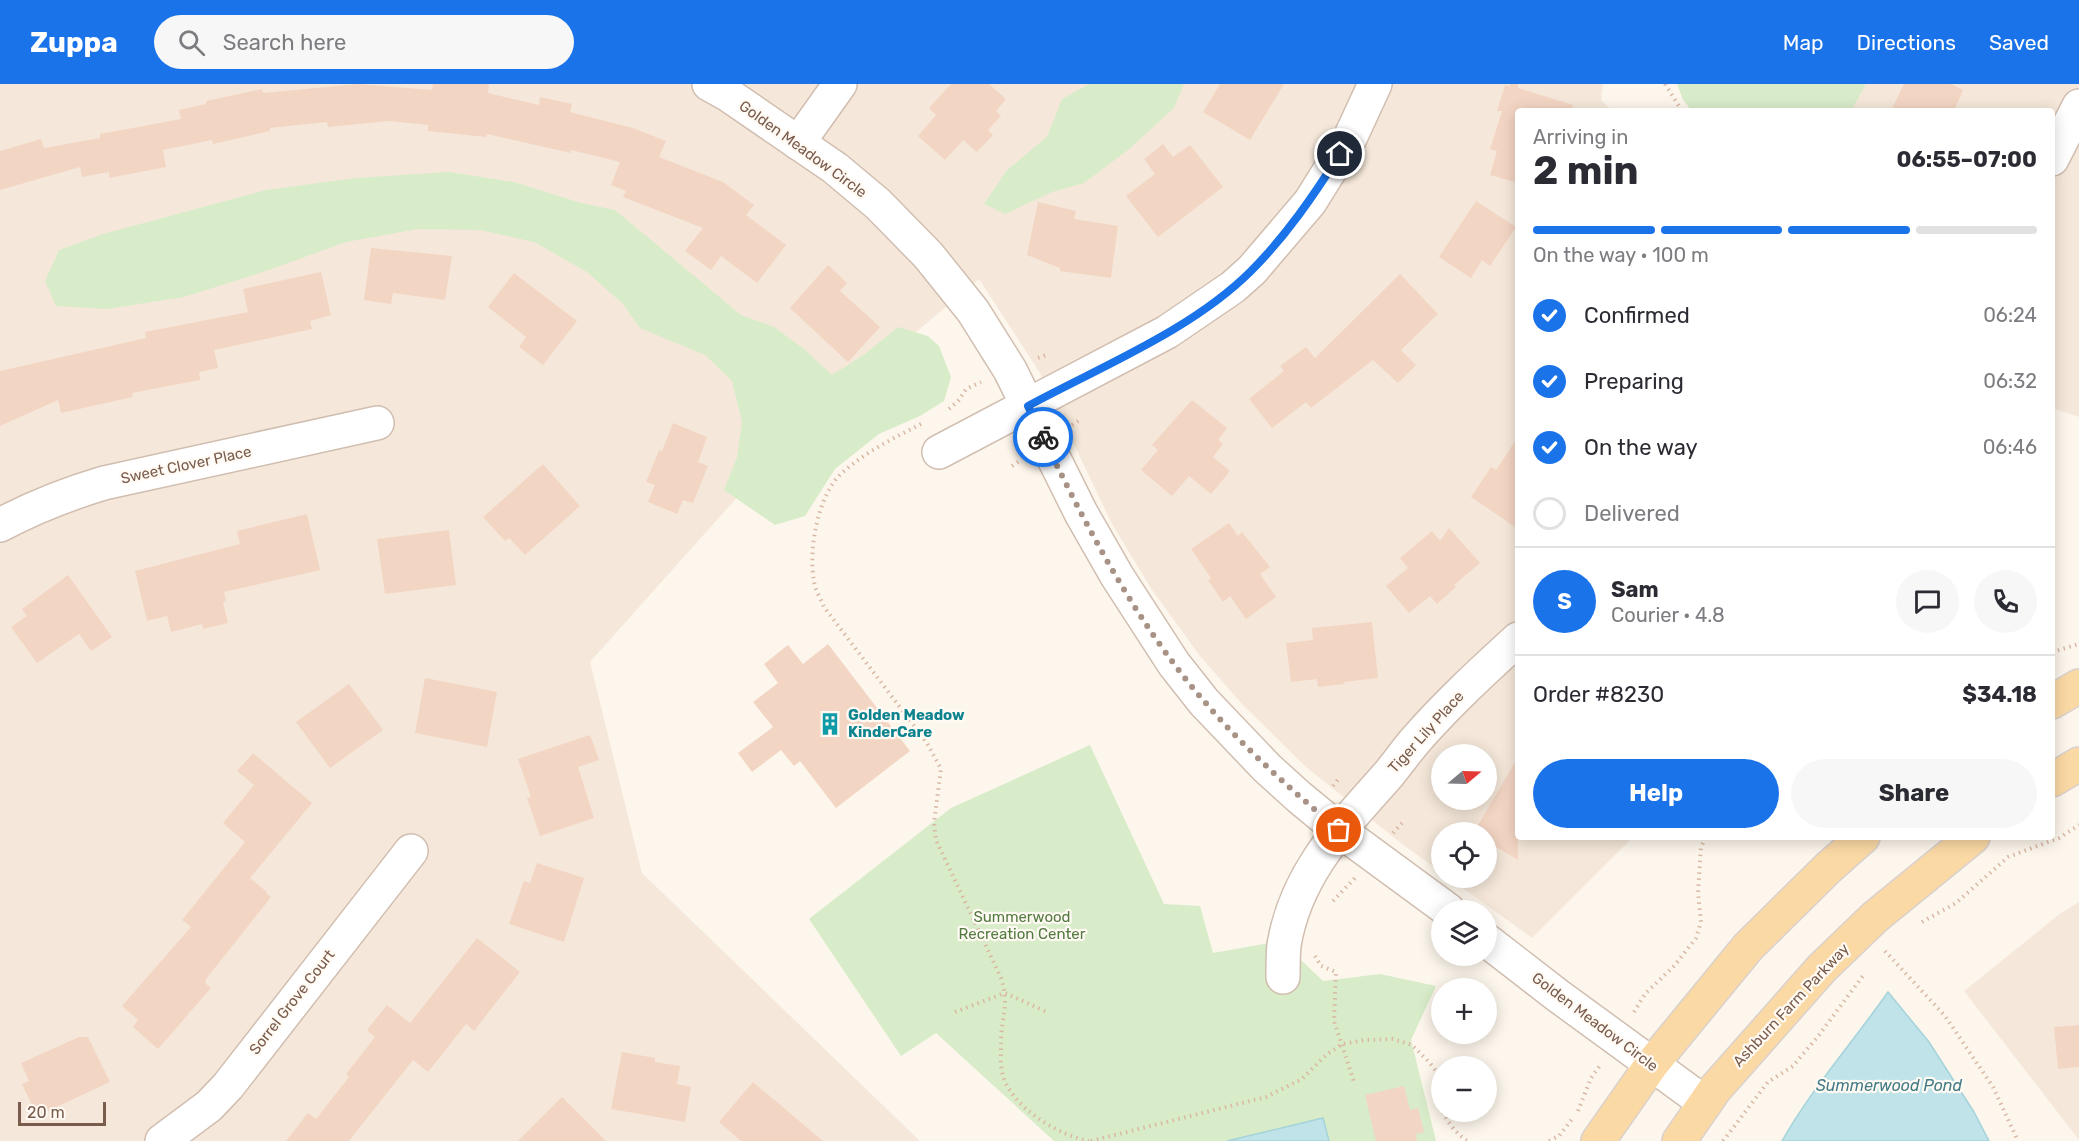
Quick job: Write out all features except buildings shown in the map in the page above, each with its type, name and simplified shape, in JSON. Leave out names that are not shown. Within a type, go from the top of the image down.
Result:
[{"type":"main road","points":[[2055,700],[2079,686]]},
{"type":"main road","points":[[2055,778],[2079,764]]},
{"type":"main road","points":[[1598,1141],[1652,1064],[1748,947],[1860,840]]},
{"type":"main road","name":"Ashburn Farm Parkway","points":[[1679,1141],[1715,1089],[1821,968],[1875,917],[1969,840]]},
{"type":"street","name":"Golden Meadow Circle","points":[[709,84],[835,168],[879,204],[928,255],[973,311],[1010,370],[1081,513],[1117,576],[1174,664],[1204,702],[1267,768],[1339,830],[1435,900]]},
{"type":"street","points":[[798,143],[840,84]]},
{"type":"street","points":[[939,452],[1167,332],[1233,287],[1252,270],[1310,202],[1350,138],[1375,84]]},
{"type":"street","points":[[2055,153],[2079,106]]},
{"type":"street","name":"Sweet Clover Place","points":[[0,525],[34,507],[104,483],[377,423]]},
{"type":"street","name":"Tiger Lily Place","points":[[1283,977],[1284,945],[1296,901],[1312,867],[1339,830],[1413,743],[1463,690],[1515,642]]},
{"type":"street","name":"Sorrel Grove Court","points":[[162,1141],[208,1106],[228,1086],[411,851]]},
{"type":"street","name":"Golden Meadow Circle","points":[[1497,948],[1705,1103]]},
{"type":"path","points":[[1665,84],[1680,108]]},
{"type":"path","points":[[945,412],[959,400],[966,389],[1046,355]]},
{"type":"path","points":[[924,423],[882,444],[840,474],[820,507],[813,542],[814,582],[824,607],[927,743],[941,769],[934,823],[936,840],[1001,978],[1006,1009],[1001,1040],[1003,1076],[1015,1096],[1032,1115],[1074,1138],[1090,1141],[1266,1097],[1302,1079],[1326,1055],[1342,1044],[1393,1039],[1412,1045],[1431,1065]]},
{"type":"path","points":[[2055,651],[2079,644]]},
{"type":"path","points":[[1326,908],[1350,884],[1373,854],[1402,823]]},
{"type":"path","points":[[2055,839],[2079,825]]},
{"type":"path","points":[[1549,1141],[1559,1136],[1577,1113],[1591,1078],[1645,994],[1675,965],[1696,938],[1701,922],[1698,893],[1701,847],[1704,840]]},
{"type":"path","points":[[1917,925],[1956,903],[2008,857],[2054,840]]},
{"type":"path","points":[[1877,959],[1893,944]]},
{"type":"path","points":[[1314,950],[1321,966],[1336,972],[1334,1021],[1356,1084]]},
{"type":"path","points":[[1884,951],[1945,1016],[1993,1087],[2018,1141]]},
{"type":"path","points":[[1723,1141],[1768,1082],[1793,1066],[1870,967]]},
{"type":"path","points":[[955,1012],[1005,993],[1047,1012]]},
{"type":"path","points":[[1450,1122],[1468,1141]]},
{"type":"shaded area","points":[[0,84],[1603,84],[1601,100],[1609,108],[1515,108],[1515,840],[1630,840],[1532,938],[1497,913],[1497,900],[1479,900],[1463,888],[1497,888],[1497,822],[1431,822],[1431,865],[1306,767],[1241,703],[1200,656],[1152,590],[1112,524],[1040,373],[979,279],[790,438],[590,662],[642,873],[920,1141],[0,1141]]},
{"type":"shaded area","points":[[1819,84],[2079,84],[2079,417],[2055,409],[2055,108],[1816,108]]},
{"type":"shaded area","points":[[2079,902],[2079,1140],[1964,991],[2061,913]]},
{"type":"green space","points":[[1089,84],[1184,84],[1174,108],[1128,150],[1084,183],[1052,192],[1005,214],[984,204],[1007,170],[1047,137],[1062,99]]},
{"type":"green space","points":[[1677,84],[1866,84],[1853,108],[1690,108],[1683,100]]},
{"type":"green space","points":[[449,172],[514,182],[581,203],[615,210],[741,315],[774,327],[804,349],[832,375],[865,354],[898,327],[928,336],[939,346],[951,377],[944,401],[920,416],[879,434],[835,469],[805,516],[775,525],[724,490],[737,457],[742,422],[732,381],[705,355],[640,328],[623,304],[587,272],[534,242],[480,230],[417,229],[346,242],[184,297],[107,309],[56,306],[45,281],[59,250],[103,234],[266,190],[356,178]]},
{"type":"green space","name":"Summerwood Recreation Center","points":[[1090,745],[1164,904],[1200,906],[1213,953],[1281,941],[1323,981],[1380,974],[1431,985],[1431,997],[1411,1040],[1436,1141],[1054,1141],[936,1033],[901,1056],[809,919],[951,808]]},
{"type":"water","name":"Summerwood Pond","points":[[1888,992],[1929,1042],[1974,1112],[1989,1141],[1782,1141],[1819,1084]]},
{"type":"water","points":[[1323,1118],[1329,1141],[1227,1141]]},
{"type":"way so far","points":[[1043,437],[1081,513],[1117,576],[1174,664],[1204,702],[1267,768],[1339,830]]},
{"type":"place","name":"Golden Meadow KinderCare","points":[[830,724]]},
{"type":"route","points":[[1043,437],[1028,406],[1167,332],[1194,316],[1233,287],[1252,270],[1310,202],[1340,154]]}]
